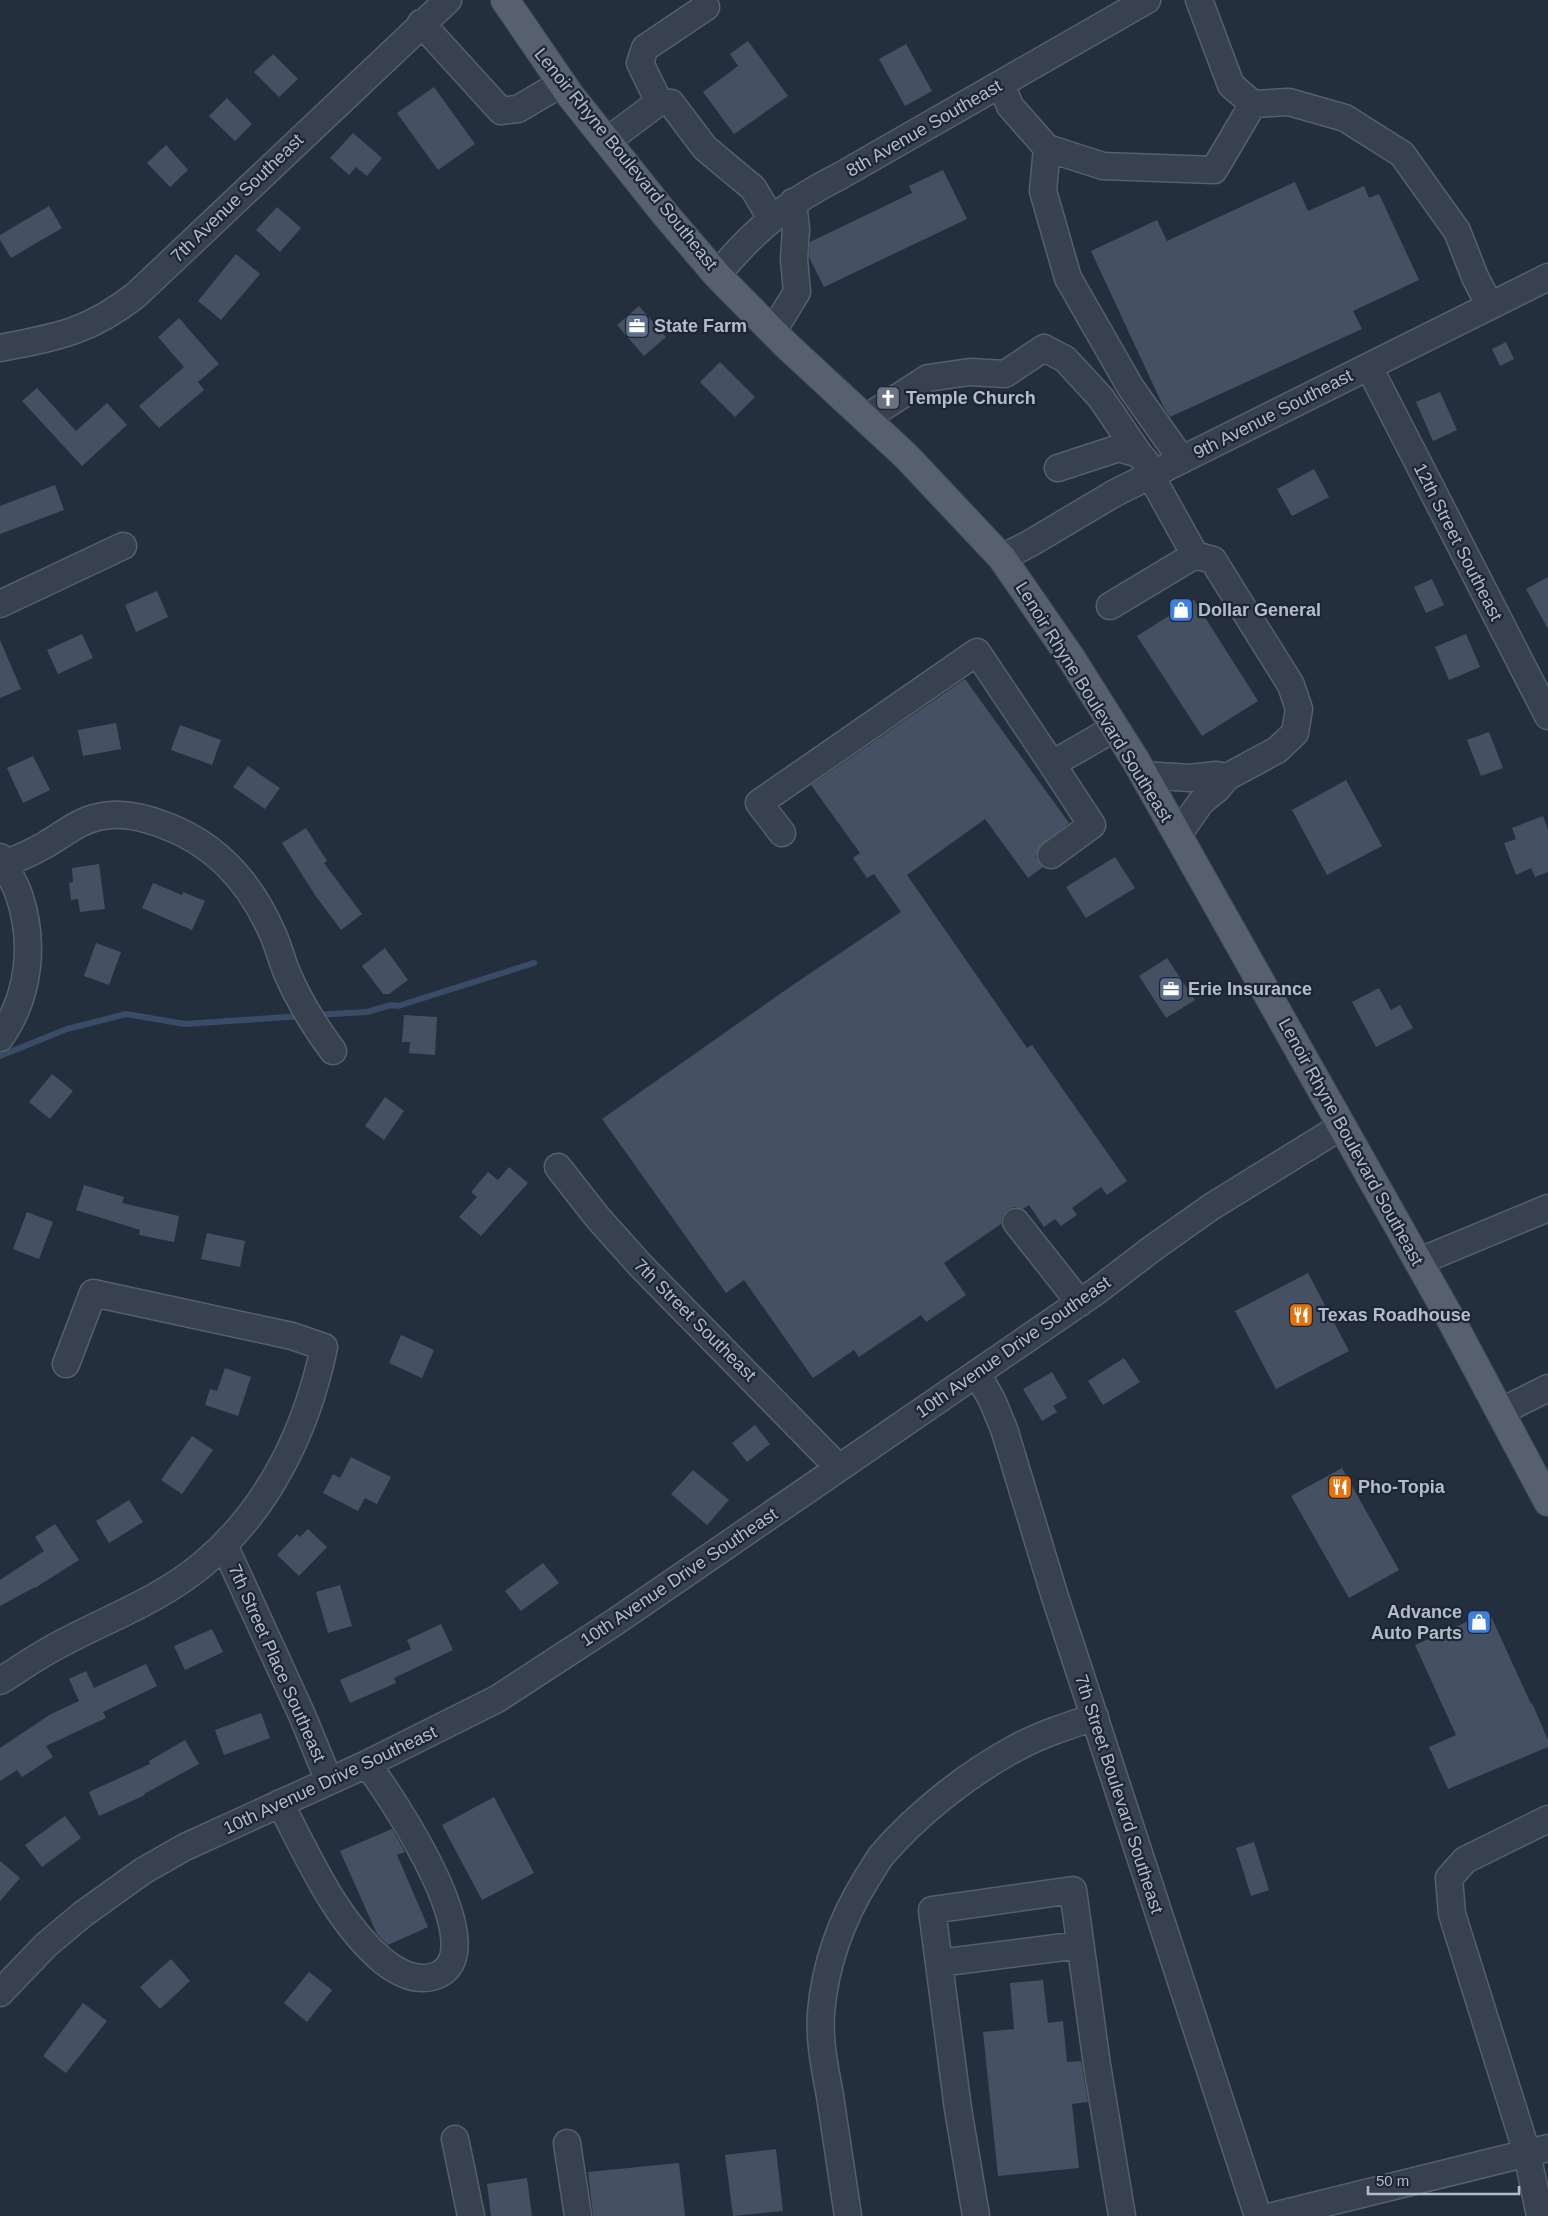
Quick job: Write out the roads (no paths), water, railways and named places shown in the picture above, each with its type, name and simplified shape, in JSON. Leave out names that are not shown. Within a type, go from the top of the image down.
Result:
[{"type":"main road","name":"Lenoir Rhyne Boulevard Southeast","points":[[505,0],[562,83],[665,214],[717,275],[932,483],[1002,558],[1071,658],[1144,775],[1545,1490]]},
{"type":"street","name":"7th Avenue Southeast","points":[[0,348],[60,336],[95,323],[136,295],[421,23],[448,0]]},
{"type":"street","name":"8th Avenue Southeast","points":[[717,275],[738,249],[771,218],[794,202],[1147,0]]},
{"type":"street","points":[[1199,0],[1231,85],[1253,104],[1289,102],[1345,118],[1402,154],[1457,231],[1475,277],[1490,306]]},
{"type":"street","points":[[659,102],[640,63],[645,48],[706,7]]},
{"type":"street","points":[[421,23],[501,111],[518,109],[562,83]]},
{"type":"street","points":[[1000,84],[1010,106],[1047,148],[1103,166],[1214,170],[1253,104]]},
{"type":"street","points":[[607,141],[659,102],[671,103],[705,148],[753,188],[771,218]]},
{"type":"street","points":[[1047,148],[1043,191],[1068,278],[1131,388],[1182,460]]},
{"type":"street","points":[[773,331],[797,292],[794,259],[796,229],[794,202]]},
{"type":"street","name":"9th Avenue Southeast","points":[[1002,558],[1030,544],[1116,493],[1149,468],[1182,460],[1548,277]]},
{"type":"street","points":[[866,418],[928,378],[970,372],[1004,374],[1044,348],[1065,359],[1101,398],[1149,468],[1196,555],[1213,560],[1291,685],[1299,709],[1295,733],[1277,750],[1227,777],[1217,789],[1201,802],[1178,835]]},
{"type":"street","name":"12th Street Southeast","points":[[1369,367],[1548,716]]},
{"type":"street","points":[[1058,468],[1119,448],[1149,468]]},
{"type":"street","points":[[0,604],[123,546]]},
{"type":"street","points":[[1110,606],[1196,555]]},
{"type":"street","points":[[782,833],[759,803],[977,652],[1092,826],[1051,855]]},
{"type":"street","points":[[1052,764],[1115,728]]},
{"type":"street","points":[[1144,775],[1190,778],[1216,774],[1227,777]]},
{"type":"street","points":[[0,1038],[11,1020],[22,993],[28,958],[28,936],[19,893],[1,862],[45,845],[85,820],[101,816],[124,814],[147,818],[194,838],[224,859],[251,893],[272,932],[302,1004],[333,1051]]},
{"type":"street","name":"10th Avenue Drive Southeast","points":[[0,1994],[46,1945],[76,1920],[143,1872],[185,1848],[367,1764],[497,1699],[615,1622],[1080,1303],[1212,1207],[1342,1126]]},
{"type":"street","name":"7th Street Southeast","points":[[558,1167],[598,1218],[641,1266],[838,1468]]},
{"type":"street","points":[[1418,1262],[1548,1208]]},
{"type":"street","points":[[1016,1222],[1080,1303]]},
{"type":"street","points":[[0,1681],[55,1647],[114,1619],[154,1596],[202,1565],[224,1545],[257,1505],[290,1451],[311,1400],[324,1346],[259,1328],[93,1293],[66,1364]]},
{"type":"street","name":"7th Street Boulevard Southeast","points":[[977,1373],[992,1400],[1004,1429],[1055,1598],[1234,2138],[1258,2216]]},
{"type":"street","points":[[1500,1412],[1548,1388]]},
{"type":"street","name":"7th Street Place Southeast","points":[[224,1545],[302,1715],[329,1781]]},
{"type":"street","points":[[848,2216],[824,2067],[821,2014],[829,1962],[840,1929],[855,1897],[880,1857],[901,1835],[970,1777],[1014,1749],[1053,1730],[1094,1717]]},
{"type":"street","points":[[280,1803],[324,1886],[348,1923],[367,1946],[385,1962],[409,1976],[426,1978],[436,1976],[445,1971],[455,1953],[455,1935],[448,1908],[419,1845],[394,1802],[367,1764]]},
{"type":"street","points":[[1548,1818],[1465,1860],[1449,1878],[1452,1914],[1538,2150],[1540,2216],[1548,2215]]},
{"type":"street","points":[[976,2216],[958,2109],[932,1910],[1073,1890],[1122,2216]]},
{"type":"street","points":[[939,1963],[1080,1945]]},
{"type":"street","points":[[455,2139],[470,2216]]},
{"type":"street","points":[[566,2144],[578,2216]]},
{"type":"street","points":[[1273,2216],[1538,2150]]},
{"type":"waterway","points":[[315,1015],[367,1012],[391,1005],[398,1006],[534,963]]},
{"type":"waterway","points":[[0,1056],[67,1029],[126,1014],[185,1024],[303,1016]]},
{"type":"place","name":"State Farm","points":[[637,326]]},
{"type":"place","name":"Temple Church","points":[[888,398]]},
{"type":"place","name":"Dollar General","points":[[1181,610]]},
{"type":"place","name":"Erie Insurance","points":[[1171,989]]},
{"type":"place","name":"Texas Roadhouse","points":[[1301,1315]]},
{"type":"place","name":"Pho-Topia","points":[[1340,1487]]},
{"type":"place","name":"Advance Auto Parts","points":[[1479,1622]]}]
